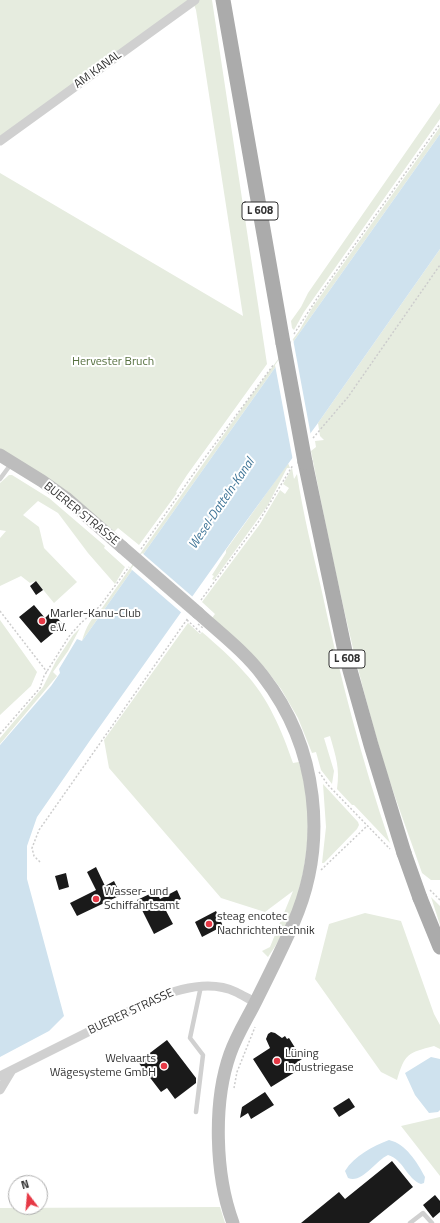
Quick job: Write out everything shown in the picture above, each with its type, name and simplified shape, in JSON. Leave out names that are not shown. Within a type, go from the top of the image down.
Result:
[{"type":"main road","name":"L 608","points":[[223,2],[288,340],[299,464],[326,566],[346,656],[370,745],[404,853],[440,947]]},
{"type":"street","name":"AM KANAL","points":[[0,141],[195,0]]},
{"type":"street","name":"BUERER STRASSE","points":[[0,456],[66,498],[194,612]]},
{"type":"street","points":[[194,612],[246,657],[263,677],[284,708],[305,758],[312,795],[314,823],[313,855],[303,898],[293,923],[231,1053],[224,1081],[218,1139],[220,1169],[233,1223]]},
{"type":"street","name":"BUERER STRASSE","points":[[0,1076],[177,990],[201,986],[220,988],[235,991],[255,1002]]},
{"type":"street","points":[[0,1090],[12,1070]]},
{"type":"lane","points":[[0,479],[12,463]]},
{"type":"lane","points":[[196,1112],[203,1055],[190,1038],[201,986]]},
{"type":"lane","points":[[410,1223],[423,1213],[432,1223]]},
{"type":"path","points":[[288,340],[440,124]]},
{"type":"path","points":[[312,440],[348,397],[440,266]]},
{"type":"path","points":[[141,549],[201,463],[277,359]]},
{"type":"path","points":[[40,862],[34,856],[32,848],[39,830],[299,464]]},
{"type":"path","points":[[0,734],[40,688],[47,672],[70,635],[106,599],[130,566]]},
{"type":"path","points":[[0,611],[47,672]]},
{"type":"path","points":[[194,612],[200,632],[203,628]]},
{"type":"path","points":[[320,777],[318,771],[328,785],[366,826],[319,871],[320,864]]},
{"type":"path","points":[[233,1094],[237,1072],[257,1024]]},
{"type":"green space","name":"Hervester Bruch","points":[[0,0],[212,0],[267,364],[187,475],[176,492],[177,493],[139,545],[118,528],[114,532],[0,450],[0,173],[243,316],[196,10],[193,2],[0,141]]},
{"type":"green space","points":[[440,103],[440,119],[304,312],[294,330],[292,328],[291,321],[301,307],[308,293]]},
{"type":"green space","points":[[440,127],[440,134],[82,641],[85,631],[92,619],[102,608],[250,397],[299,331],[312,308]]},
{"type":"green space","points":[[440,249],[440,880],[431,880],[422,873],[390,783],[374,731],[344,611],[311,451],[316,447],[315,441],[324,440],[320,436],[318,423]]},
{"type":"green space","points":[[288,463],[290,468],[287,468],[268,505],[214,580],[212,579],[214,576],[212,575],[226,553],[226,550]]},
{"type":"green space","points":[[292,468],[294,479],[297,474],[308,533],[352,719],[390,843],[337,789],[338,769],[330,736],[324,738],[334,771],[332,784],[321,770],[316,752],[312,753],[298,718],[281,689],[265,668],[212,618],[215,614],[202,602],[260,524],[280,490],[285,494],[289,488],[283,484]]},
{"type":"green space","points":[[9,475],[12,475],[49,498],[105,546],[104,548],[125,567],[115,584],[88,553],[58,513],[38,501],[23,515],[39,527],[44,548],[77,582],[54,603],[36,581],[30,583],[21,576],[0,586],[0,538],[6,531],[0,530],[0,483]]},
{"type":"green space","points":[[0,620],[37,672],[31,686],[0,715]]},
{"type":"green space","points":[[188,623],[200,634],[202,632],[229,656],[253,682],[267,703],[279,727],[293,763],[299,762],[305,785],[308,810],[308,836],[300,888],[292,913],[281,936],[268,957],[262,951],[270,947],[293,891],[265,912],[221,898],[109,768],[104,740]]},
{"type":"green space","points":[[80,628],[68,651],[53,672],[57,676],[0,744],[0,738],[43,687],[56,661],[73,635]]},
{"type":"green space","points":[[323,784],[358,822],[359,825],[357,829],[324,863],[322,863],[326,827]]},
{"type":"green space","points":[[431,897],[440,906],[440,925]]},
{"type":"green space","points":[[365,913],[401,921],[434,1014],[440,1025],[440,1049],[434,1046],[418,1050],[413,1053],[405,1059],[402,1064],[397,1080],[381,1072],[315,979],[329,924]]},
{"type":"green space","points":[[440,1117],[440,1176],[401,1126]]},
{"type":"green space","points":[[220,1207],[225,1223],[0,1223],[0,1208],[8,1208],[8,1215],[48,1215],[48,1208]]},
{"type":"water","name":"Wesel-Datteln-Kanal","points":[[440,134],[440,249],[37,817],[27,846],[27,879],[64,1016],[49,1031],[0,1057],[0,745],[51,686],[60,673],[59,669],[77,639],[82,641]]},
{"type":"water","points":[[431,1057],[440,1059],[440,1110],[438,1112],[429,1113],[415,1095],[405,1073]]},
{"type":"water","points":[[389,1140],[401,1145],[410,1154],[425,1177],[424,1183],[421,1184],[412,1178],[398,1161],[388,1155],[358,1178],[348,1178],[345,1171],[353,1161],[370,1148]]},
{"type":"pier","points":[[293,339],[311,436],[293,461],[275,365]]},
{"type":"pier","points":[[142,553],[194,598],[183,614],[131,569]]},
{"type":"building","points":[[36,581],[43,590],[36,595],[30,586]]},
{"type":"building","name":"Marler-Kanu-Club e.V.","points":[[34,605],[45,618],[52,611],[63,625],[41,643],[19,617]]},
{"type":"building","name":"Wasser- und Schiffahrtsamt","points":[[96,867],[105,886],[114,881],[121,895],[77,916],[70,903],[96,890],[87,872]]},
{"type":"building","points":[[66,873],[69,887],[59,890],[55,876]]},
{"type":"building","points":[[177,890],[181,899],[164,907],[173,924],[154,934],[137,900],[156,891],[160,899]]},
{"type":"building","name":"steag encotec Nachrichtentechnik","points":[[216,911],[223,926],[202,937],[195,922]]},
{"type":"building","name":"Lüning Industriegase","points":[[271,1032],[282,1038],[285,1036],[287,1039],[289,1038],[302,1059],[296,1063],[300,1069],[271,1087],[253,1059],[270,1048],[266,1039],[268,1034]]},
{"type":"building","name":"Welvaarts Wägesysteme GmbH","points":[[167,1040],[196,1078],[196,1083],[175,1099],[167,1088],[161,1092],[138,1062]]},
{"type":"building","points":[[265,1092],[274,1105],[251,1119],[248,1113],[240,1118],[242,1107]]},
{"type":"building","points":[[349,1098],[355,1107],[339,1117],[333,1108]]},
{"type":"building","points":[[392,1161],[413,1187],[369,1223],[301,1223],[339,1192],[345,1199]]},
{"type":"building","points":[[435,1195],[440,1201],[440,1212],[433,1218],[423,1205]]},
{"type":"place","name":"Marler-Kanu-Club e.V.","points":[[42,621]]},
{"type":"place","name":"Wasser- und Schiffahrtsamt","points":[[96,899]]},
{"type":"place","name":"steag encotec Nachrichtentechnik","points":[[209,924]]},
{"type":"place","name":"Lüning Industriegase","points":[[277,1061]]},
{"type":"place","name":"Welvaarts Wägesysteme GmbH","points":[[164,1066]]}]
